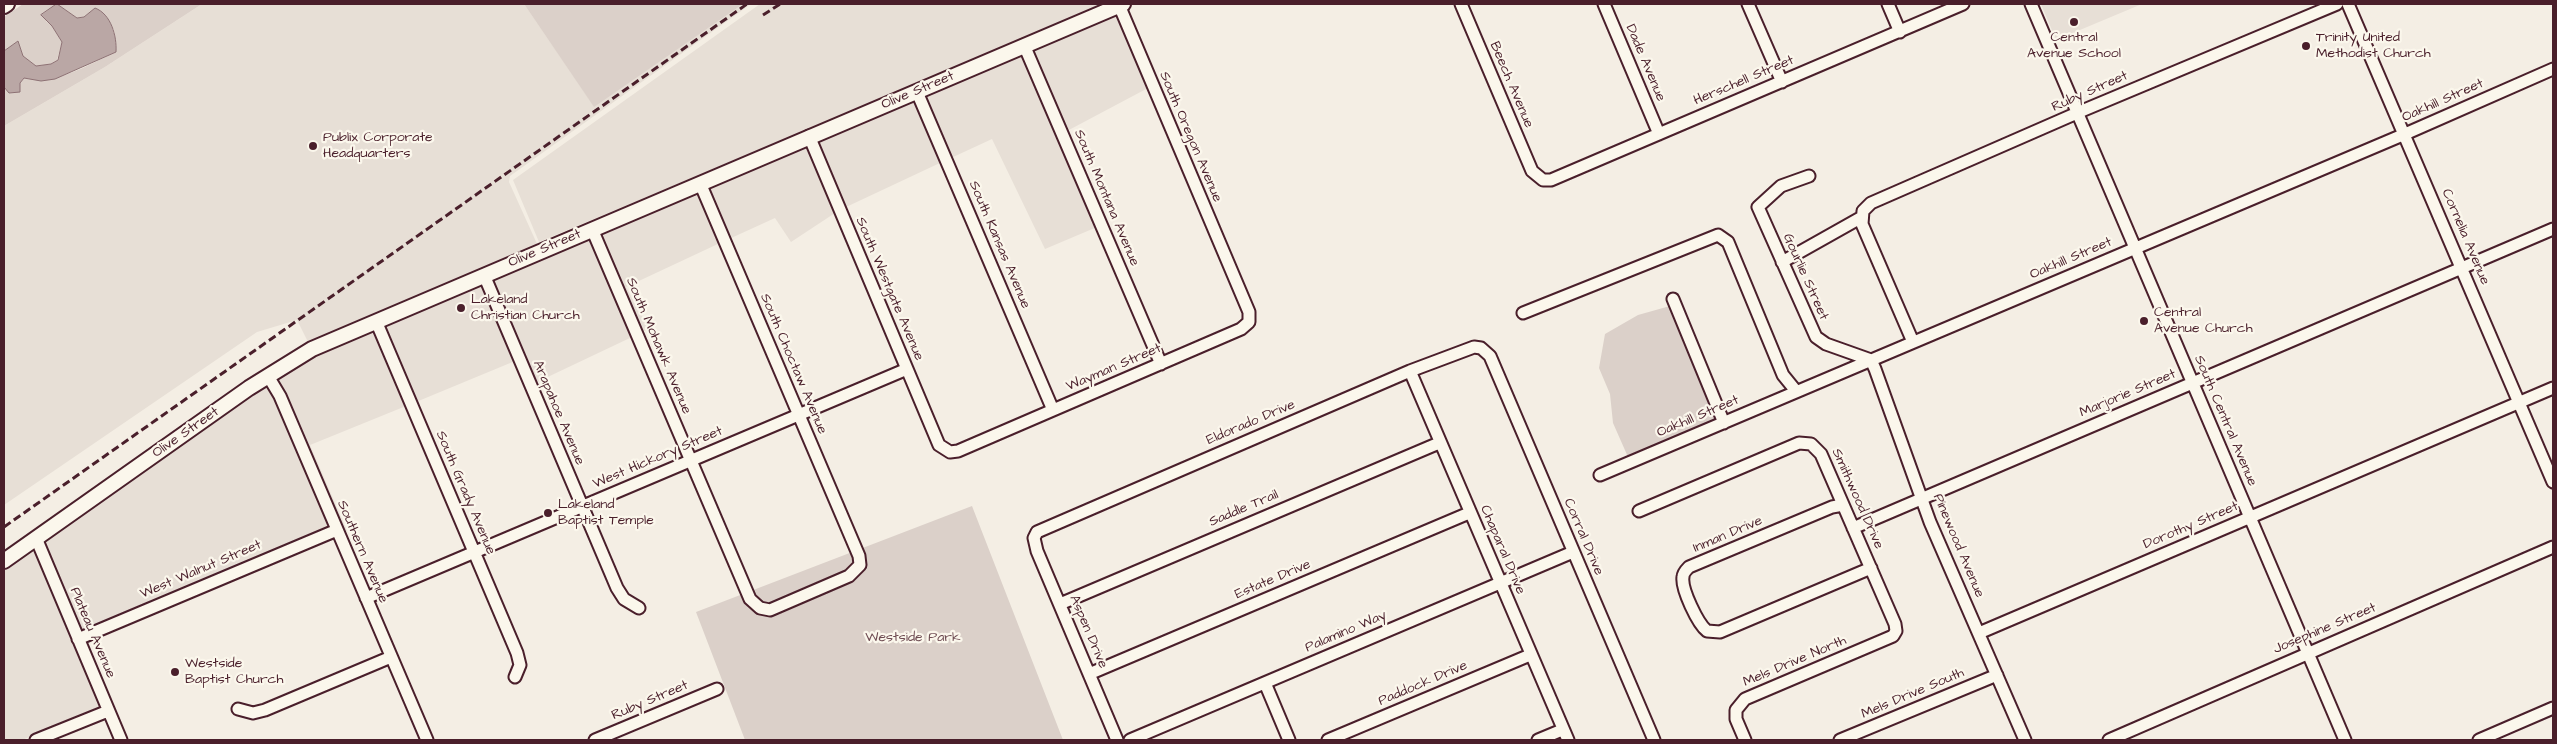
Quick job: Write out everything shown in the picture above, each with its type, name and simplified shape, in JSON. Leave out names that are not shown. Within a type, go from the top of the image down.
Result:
[{"type":"main road","name":"Olive Street","points":[[4,560],[268,376],[312,349],[1121,4]]},
{"type":"street","name":"South Oregon Avenue","points":[[1121,4],[1235,279]]},
{"type":"street","name":"Beech Avenue","points":[[1461,4],[1532,171],[1536,176]]},
{"type":"street","name":"Dade Avenue","points":[[1604,4],[1659,134]]},
{"type":"street","points":[[1748,4],[1782,82]]},
{"type":"street","points":[[1888,4],[1900,32]]},
{"type":"street","name":"Herschell Street","points":[[1536,176],[1543,180],[1552,180],[1963,4]]},
{"type":"street","name":"South Central Avenue","points":[[2030,4],[2345,740]]},
{"type":"street","name":"Ruby Street","points":[[1782,262],[1862,217],[1871,203],[2337,4]]},
{"type":"street","name":"Cornelia Avenue","points":[[2348,4],[2553,482]]},
{"type":"street","name":"South Montana Avenue","points":[[1024,45],[1161,364]]},
{"type":"street","name":"Oakhill Street","points":[[1600,475],[2405,134],[2553,69]]},
{"type":"street","name":"South Kansas Avenue","points":[[917,92],[1052,410]]},
{"type":"street","name":"South Westgate Avenue","points":[[809,136],[939,445],[945,450]]},
{"type":"street","name":"Gourlie Street","points":[[1809,176],[1781,186],[1758,207],[1816,337],[1826,344],[1871,360]]},
{"type":"street","name":"South Choctaw Avenue","points":[[700,183],[859,556],[860,565],[849,576],[770,610],[760,608]]},
{"type":"street","points":[[1862,217],[1862,224],[1912,342]]},
{"type":"street","name":"Marjorie Street","points":[[1853,528],[2553,229]]},
{"type":"street","name":"South Mohawk Avenue","points":[[592,230],[748,594],[760,608]]},
{"type":"street","points":[[1523,313],[1718,235],[1728,242],[1783,375],[1796,391]]},
{"type":"street","name":"Arapahoe Avenue","points":[[484,275],[617,588],[624,599],[639,608]]},
{"type":"street","name":"Wayman Street","points":[[945,450],[950,452],[958,451],[1245,326],[1250,318],[1249,312],[1235,279]]},
{"type":"street","points":[[1673,299],[1724,423]]},
{"type":"street","name":"South Grady Avenue","points":[[376,321],[517,653],[520,665],[515,677]]},
{"type":"street","name":"Eldorado Drive","points":[[1036,534],[1041,528],[1467,348],[1481,348]]},
{"type":"street","name":"Corral Drive","points":[[1481,348],[1490,356],[1654,740]]},
{"type":"street","name":"Pinewood Avenue","points":[[1871,360],[1922,498],[2025,740]]},
{"type":"street","name":"West Hickory Street","points":[[366,598],[907,369]]},
{"type":"street","name":"Chaparal Drive","points":[[1410,372],[1565,735]]},
{"type":"street","name":"Southern Avenue","points":[[268,376],[280,396],[427,740]]},
{"type":"street","name":"Dorothy Street","points":[[1979,633],[2553,388]]},
{"type":"street","name":"Saddle Trail","points":[[1060,604],[1439,443]]},
{"type":"street","name":"Smithwood Drive","points":[[1639,511],[1799,443],[1811,444],[1818,448],[1896,624],[1896,631]]},
{"type":"street","name":"Inman Drive","points":[[1843,506],[1832,507],[1689,567],[1683,576],[1683,584],[1698,623],[1707,631],[1720,632],[1871,568]]},
{"type":"street","name":"Estate Drive","points":[[1089,674],[1469,513]]},
{"type":"street","name":"West Walnut Street","points":[[78,639],[337,530]]},
{"type":"street","name":"Aspen Drive","points":[[1036,534],[1034,543],[1117,740]]},
{"type":"street","name":"Plateau Avenue","points":[[36,538],[120,740]]},
{"type":"street","name":"Josephine Street","points":[[2109,740],[2553,547]]},
{"type":"street","name":"Palamino Way","points":[[1130,740],[1573,552]]},
{"type":"street","name":"Mels Drive North","points":[[1745,740],[1736,719],[1736,710],[1745,699],[1893,636],[1896,631]]},
{"type":"street","points":[[238,709],[253,713],[264,710],[391,656]]},
{"type":"street","name":"Paddock Drive","points":[[1328,740],[1530,656]]},
{"type":"street","name":"Mels Drive South","points":[[1840,740],[1997,675]]},
{"type":"street","points":[[1265,683],[1289,740]]},
{"type":"street","name":"Ruby Street","points":[[595,740],[718,689]]},
{"type":"street","points":[[2478,740],[2553,708]]},
{"type":"street","points":[[36,740],[108,710]]},
{"type":"street","points":[[1538,740],[1565,735]]},
{"type":"shaded area","points":[[57,4],[77,18],[84,17],[95,8],[101,11],[112,26],[116,52],[55,79],[41,81],[24,78],[20,83],[20,92],[9,93],[4,87],[4,51],[18,41],[23,56],[36,66],[51,64],[58,60],[62,42],[52,26],[41,15]]},
{"type":"shaded area","points":[[202,4],[524,4],[594,106],[743,4],[751,4],[510,176],[509,182],[538,246],[309,344],[297,320],[257,332],[4,505],[4,126],[105,67]]},
{"type":"shaded area","points":[[760,4],[1100,4],[1102,6],[539,242],[513,180]]},
{"type":"shaded area","name":"Central Avenue School","points":[[2041,4],[2142,4],[2056,40]]},
{"type":"shaded area","points":[[1116,13],[1148,88],[1067,131],[1031,48]]},
{"type":"shaded area","points":[[1022,52],[1097,227],[1045,249],[992,139],[951,158],[924,95]]},
{"type":"shaded area","points":[[914,99],[942,162],[844,208],[815,140]]},
{"type":"shaded area","points":[[806,144],[835,213],[791,242],[775,218],[729,239],[707,186]]},
{"type":"shaded area","points":[[698,190],[720,243],[626,287],[649,329],[641,332],[599,233]]},
{"type":"shaded area","points":[[590,237],[632,337],[535,383],[491,279]]},
{"type":"shaded area","points":[[482,282],[515,361],[416,402],[383,324]]},
{"type":"shaded area","points":[[374,328],[406,406],[310,445],[347,531],[343,533],[276,379],[302,361]]},
{"type":"shaded area","points":[[268,385],[330,527],[81,632],[43,543]]},
{"type":"shaded area","points":[[35,549],[101,707],[22,740],[4,740],[4,571]]},
{"type":"green space","points":[[23,4],[57,4],[46,21],[52,26],[62,42],[57,60],[51,64],[36,66],[23,56],[18,41],[4,51],[4,17]]},
{"type":"green space","points":[[57,4],[202,4],[105,67],[4,126],[4,87],[9,93],[20,91],[20,83],[24,78],[49,78],[72,73],[116,52],[114,30],[95,8],[84,17],[77,18]]},
{"type":"green space","points":[[524,4],[743,4],[594,107]]},
{"type":"green space","points":[[1670,306],[1717,419],[1628,457],[1613,423],[1610,394],[1599,368],[1605,334],[1638,315]]},
{"type":"green space","name":"Westside Park","points":[[972,506],[1063,740],[745,740],[696,612]]},
{"type":"railway","points":[[4,527],[747,4]]},
{"type":"railway","points":[[763,15],[780,4]]},
{"type":"place","name":"Central Avenue School","points":[[2074,22]]},
{"type":"place","name":"Trinity United Methodist Church","points":[[2306,46]]},
{"type":"place","name":"Publix Corporate Headquarters","points":[[313,146]]},
{"type":"place","name":"Lakeland Christian Church","points":[[461,308]]},
{"type":"place","name":"Central Avenue Church","points":[[2144,321]]},
{"type":"place","name":"Lakeland Baptist Temple","points":[[548,513]]},
{"type":"place","name":"Westside Baptist Church","points":[[175,672]]}]
